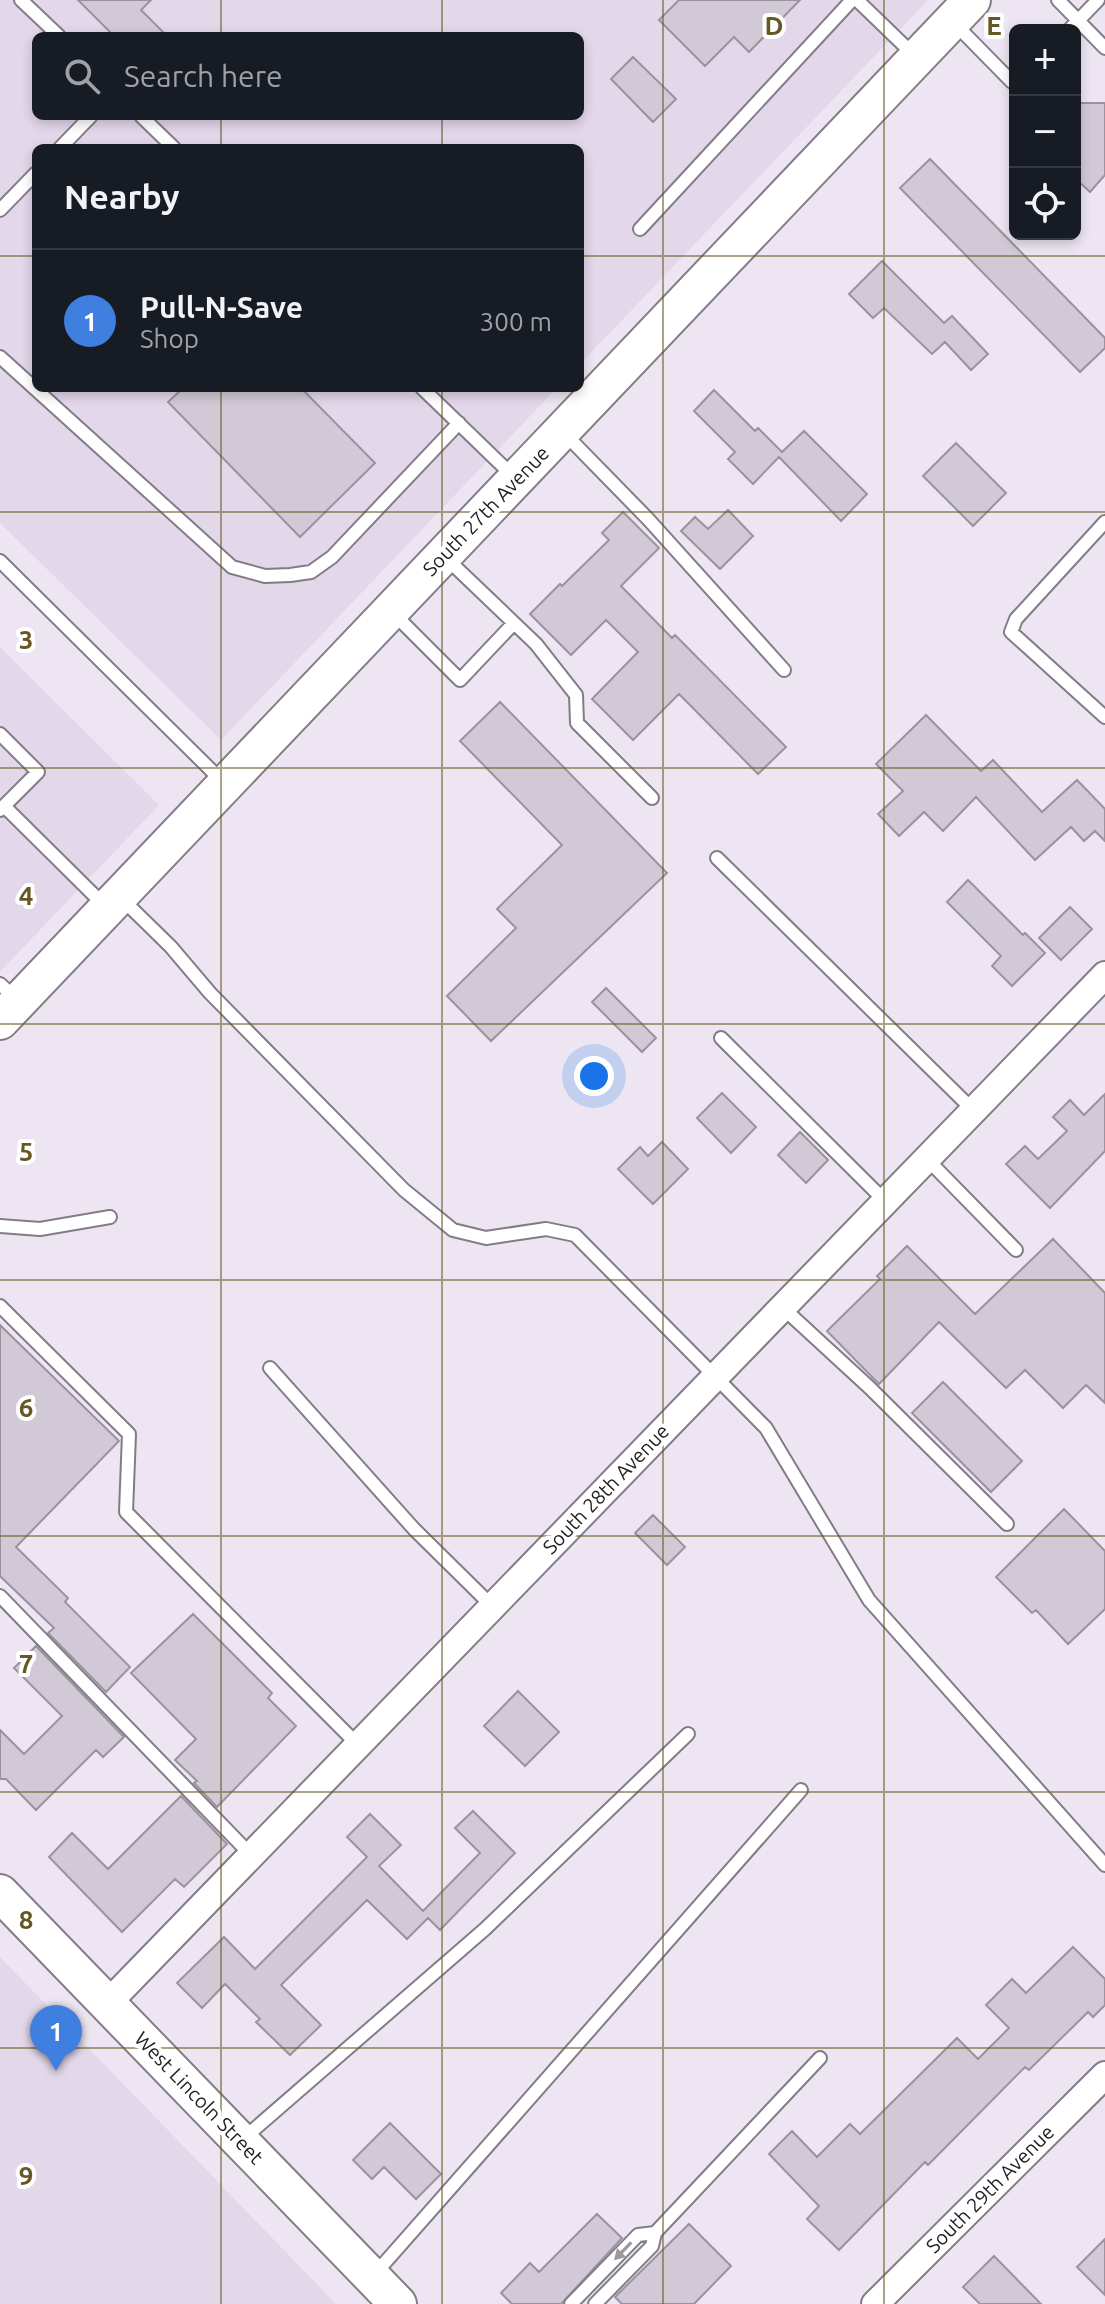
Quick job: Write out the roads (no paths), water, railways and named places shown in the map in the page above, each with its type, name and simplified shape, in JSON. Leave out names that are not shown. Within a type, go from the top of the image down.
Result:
[{"type":"main road","name":"South 27th Avenue","points":[[6,1002],[113,902],[962,11]]},
{"type":"main road","name":"West Lincoln Street","points":[[0,1893],[398,2304]]},
{"type":"street","name":"South 28th Avenue","points":[[108,2003],[1105,975]]},
{"type":"street","name":"South 29th Avenue","points":[[875,2304],[1105,2075]]},
{"type":"lane","points":[[21,0],[55,32]]},
{"type":"lane","points":[[640,229],[855,0],[917,58]]},
{"type":"lane","points":[[868,11],[879,0]]},
{"type":"lane","points":[[1058,0],[1072,24]]},
{"type":"lane","points":[[1074,24],[1098,0]]},
{"type":"lane","points":[[962,11],[1009,78]]},
{"type":"lane","points":[[1081,31],[1105,48]]},
{"type":"lane","points":[[64,144],[87,120]]},
{"type":"lane","points":[[145,120],[170,144]]},
{"type":"lane","points":[[0,210],[32,177]]},
{"type":"lane","points":[[0,357],[32,380]]},
{"type":"lane","points":[[45,392],[232,567],[265,576],[311,572],[332,557],[459,423]]},
{"type":"lane","points":[[426,392],[517,479]]},
{"type":"lane","points":[[562,431],[648,519],[784,670]]},
{"type":"lane","points":[[1105,522],[1016,619],[1011,632],[1105,717]]},
{"type":"lane","points":[[443,556],[536,644],[576,695],[577,723],[652,798]]},
{"type":"lane","points":[[0,561],[226,784]]},
{"type":"lane","points":[[391,611],[460,680],[514,623]]},
{"type":"lane","points":[[0,734],[38,772],[2,808],[171,947],[210,993],[404,1190],[453,1230],[486,1238],[546,1229],[575,1235],[766,1428],[869,1600],[1105,1865]]},
{"type":"lane","points":[[717,858],[973,1110]]},
{"type":"lane","points":[[721,1038],[885,1201]]},
{"type":"lane","points":[[926,1158],[1016,1250]]},
{"type":"lane","points":[[0,1226],[40,1229],[110,1217]]},
{"type":"lane","points":[[0,1306],[129,1434],[126,1512],[358,1745]]},
{"type":"lane","points":[[782,1307],[870,1388],[1007,1524]]},
{"type":"lane","points":[[270,1368],[414,1529],[492,1606]]},
{"type":"lane","points":[[0,1596],[251,1855]]},
{"type":"lane","points":[[241,2141],[485,1929],[688,1734]]},
{"type":"lane","points":[[372,2277],[801,1790]]},
{"type":"lane","points":[[595,2304],[652,2246],[655,2233],[820,2058]]},
{"type":"lane","points":[[571,2304],[638,2235],[655,2233]]},
{"type":"place","name":"Pull-N-Save","points":[[56,2071]]}]
